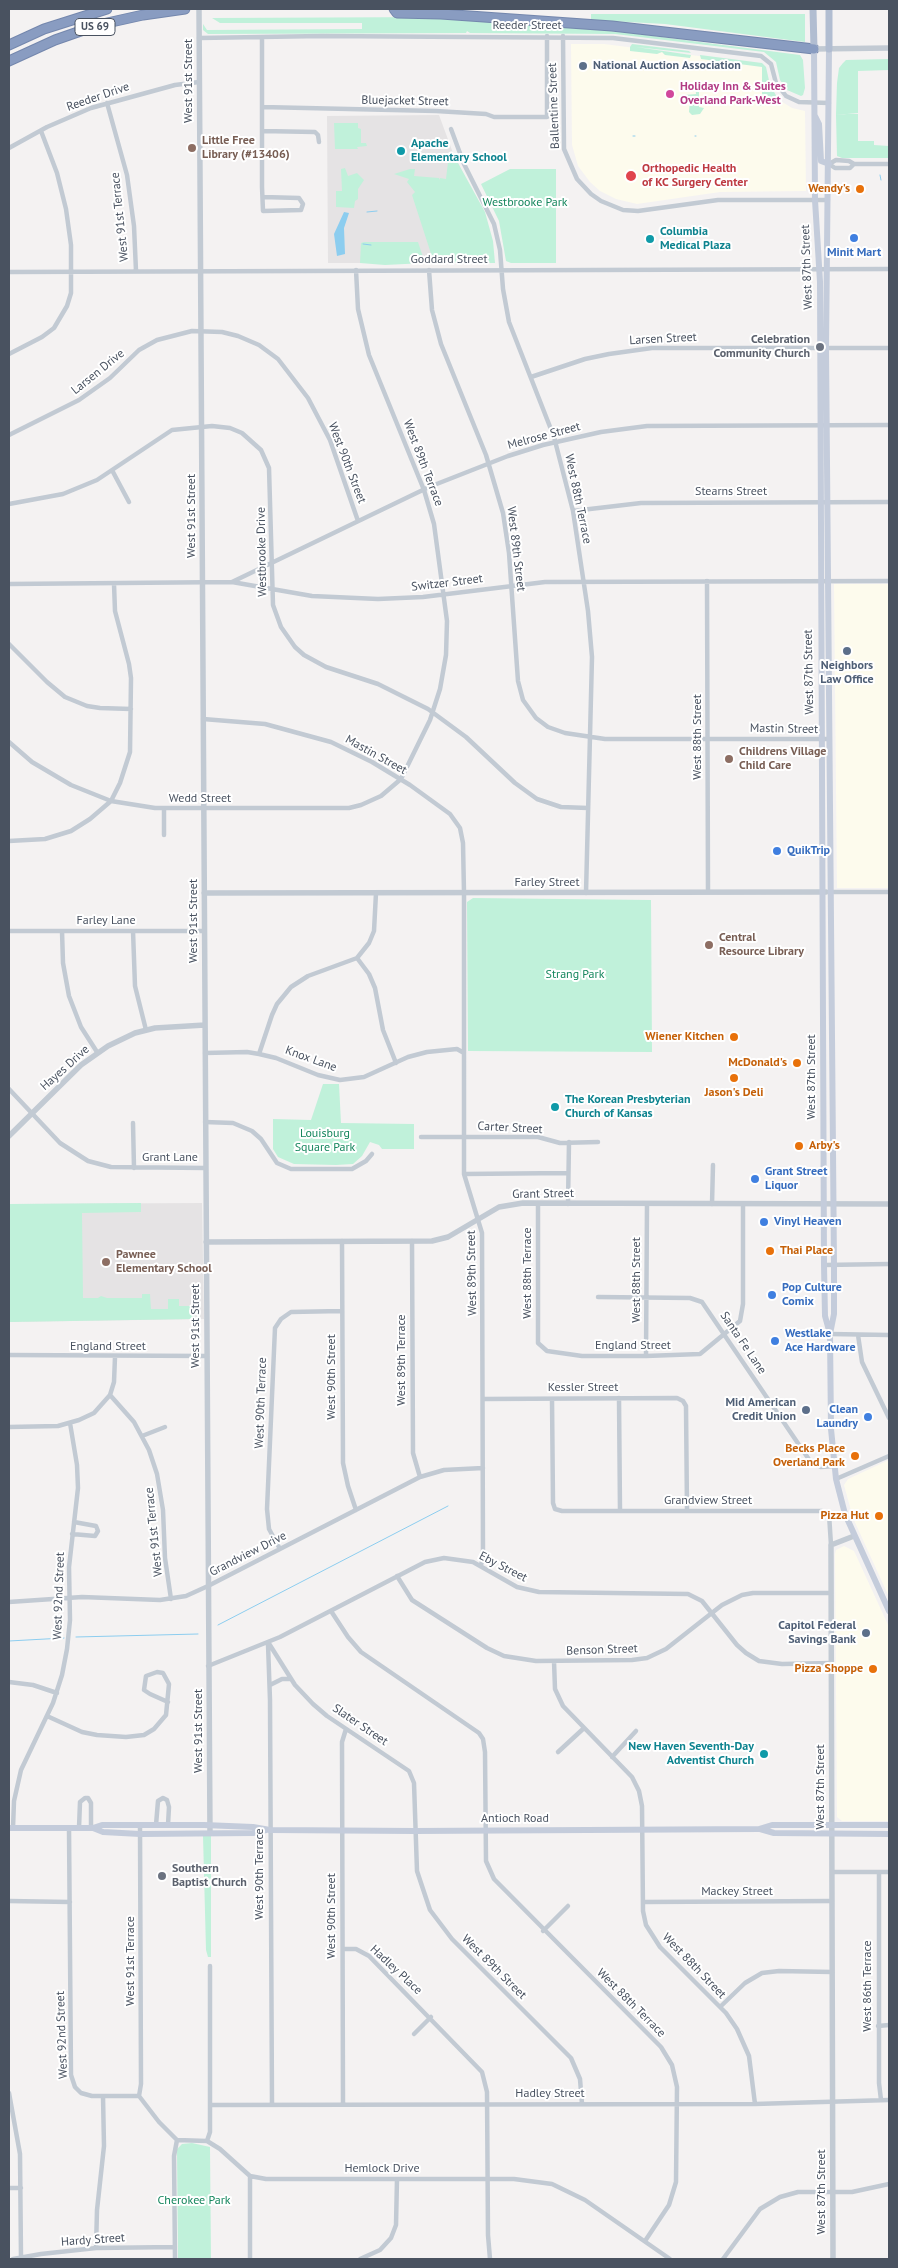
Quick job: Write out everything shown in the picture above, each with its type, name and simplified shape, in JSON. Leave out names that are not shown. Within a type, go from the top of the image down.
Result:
[{"type":"highway","name":"US 69","points":[[9,45],[52,26],[107,9]]},
{"type":"highway","name":"US 69","points":[[9,60],[55,40],[98,25],[143,15],[185,9]]},
{"type":"highway","points":[[394,9],[397,13],[441,14],[612,26],[814,50]]},
{"type":"main road","name":"West 87th Street","points":[[813,9],[815,200],[823,347],[823,502],[820,581],[831,892],[834,1264],[834,1314],[830,1334],[831,1429],[836,1479],[846,1514],[854,1536],[889,1611]]},
{"type":"main road","name":"West 87th Street","points":[[823,347],[827,293],[829,9]]},
{"type":"main road","points":[[814,115],[819,124],[820,161],[829,164]]},
{"type":"main road","name":"West 87th Street","points":[[823,502],[828,581],[822,892],[824,1264],[825,1316],[830,1334]]},
{"type":"main road","name":"Antioch Road","points":[[11,1828],[92,1828],[102,1825],[209,1825],[253,1827],[270,1830],[415,1831],[642,1830],[759,1828],[772,1825],[889,1825]]},
{"type":"main road","name":"Antioch Road","points":[[92,1828],[103,1832],[140,1834],[253,1833],[270,1830]]},
{"type":"main road","name":"Antioch Road","points":[[759,1828],[774,1833],[889,1834]]},
{"type":"street","name":"West 91st Street","points":[[198,9],[210,1833]]},
{"type":"street","name":"Reeder Street","points":[[199,38],[547,36],[613,38],[760,56],[771,64],[776,84],[786,96],[796,101],[829,103]]},
{"type":"street","name":"Bluejacket Street","points":[[262,108],[436,111],[486,114],[494,117],[547,117],[547,36]]},
{"type":"street","name":"Ballentine Street","points":[[563,36],[564,149],[577,179],[591,194],[601,201],[623,210],[638,212],[718,200],[828,200]]},
{"type":"street","points":[[262,37],[263,211],[301,210],[303,204],[299,198],[263,197]]},
{"type":"street","points":[[814,50],[889,48]]},
{"type":"street","name":"Reeder Drive","points":[[9,148],[67,118],[107,103],[175,85],[199,82]]},
{"type":"street","name":"West 91st Terrace","points":[[107,103],[127,176],[134,226],[136,271]]},
{"type":"street","name":"West 88th Terrace","points":[[451,130],[464,164],[494,224],[500,250],[504,302],[509,322],[556,442],[573,511],[584,582],[592,657],[586,893]]},
{"type":"street","points":[[9,354],[42,337],[54,328],[70,300],[72,272],[70,229],[57,173],[40,131]]},
{"type":"street","points":[[262,131],[315,132],[318,135],[319,142]]},
{"type":"street","points":[[829,164],[836,160],[849,161],[854,164],[889,164]]},
{"type":"street","name":"Goddard Street","points":[[9,272],[889,269]]},
{"type":"street","name":"West 89th Terrace","points":[[356,270],[358,309],[369,354],[424,490],[436,532],[444,595],[447,629],[443,676],[433,712],[401,779]]},
{"type":"street","name":"West 89th Street","points":[[429,270],[432,310],[441,344],[489,463],[504,520],[512,585],[518,681],[523,700],[536,718],[548,727],[564,733],[590,737]]},
{"type":"street","name":"Larsen Drive","points":[[9,435],[79,400],[100,385],[139,350],[149,344],[167,336],[200,331]]},
{"type":"street","name":"West 90th Street","points":[[200,331],[222,332],[250,340],[268,351],[287,369],[318,416],[330,440],[358,521]]},
{"type":"street","name":"Larsen Street","points":[[531,377],[586,359],[638,350],[823,347],[889,348]]},
{"type":"street","name":"Melrose Street","points":[[232,582],[424,490],[489,463],[556,442],[601,432],[648,426],[889,425]]},
{"type":"street","name":"Westbrooke Drive","points":[[9,504],[63,494],[97,480],[113,472],[163,435],[183,428],[220,427],[242,433],[254,442],[265,456],[270,473],[273,605],[281,627],[291,642],[304,655],[326,668],[398,693],[433,712],[466,737],[530,795],[554,805],[588,808]]},
{"type":"street","points":[[113,472],[130,502]]},
{"type":"street","name":"Stearns Street","points":[[573,511],[641,503],[889,502]]},
{"type":"street","name":"West 88th Street","points":[[707,581],[708,892]]},
{"type":"street","name":"Switzer Street","points":[[9,584],[232,582],[312,596],[360,599],[407,598],[444,595],[512,585],[584,582],[889,581]]},
{"type":"street","points":[[9,841],[45,839],[71,831],[90,819],[111,801],[126,767],[130,752],[129,664],[116,617],[114,584]]},
{"type":"street","points":[[9,644],[47,682],[65,696],[87,706],[131,709]]},
{"type":"street","name":"Mastin Street","points":[[203,720],[265,724],[310,735],[355,753],[401,779],[450,814],[460,828],[463,843],[464,893]]},
{"type":"street","name":"Mastin Street","points":[[590,737],[606,739],[825,739]]},
{"type":"street","name":"Wedd Street","points":[[9,742],[50,774],[70,785],[111,801],[164,809],[349,808],[381,796],[401,779]]},
{"type":"street","points":[[164,809],[164,834]]},
{"type":"street","name":"Farley Street","points":[[204,893],[889,892]]},
{"type":"street","points":[[259,1054],[277,1004],[292,987],[308,976],[357,958],[369,943],[374,931],[376,893]]},
{"type":"street","name":"West 89th Street","points":[[464,893],[464,1174],[468,1190],[476,1206],[482,1232],[482,1565]]},
{"type":"street","name":"Farley Lane","points":[[9,931],[204,930]]},
{"type":"street","points":[[62,931],[63,963],[69,996],[81,1026],[98,1052]]},
{"type":"street","points":[[133,931],[135,986],[146,1030]]},
{"type":"street","points":[[357,958],[375,988],[386,1044],[396,1063]]},
{"type":"street","name":"Hayes Drive","points":[[9,1136],[81,1064],[98,1052],[121,1039],[146,1030],[183,1024],[204,1025]]},
{"type":"street","name":"Knox Lane","points":[[205,1052],[246,1052],[259,1054],[276,1058],[318,1075],[340,1080],[364,1077],[427,1052],[457,1049],[464,1053]]},
{"type":"street","points":[[9,1090],[31,1114]]},
{"type":"street","name":"Grant Lane","points":[[31,1114],[60,1143],[82,1158],[103,1166],[206,1168]]},
{"type":"street","points":[[205,1122],[232,1123],[252,1131],[261,1139],[277,1164],[291,1169],[352,1168],[366,1161],[372,1154]]},
{"type":"street","name":"Grant Lane","points":[[133,1123],[134,1168]]},
{"type":"street","name":"Carter Street","points":[[421,1137],[538,1137],[560,1143],[598,1142]]},
{"type":"street","points":[[568,1204],[569,1142]]},
{"type":"street","points":[[712,1204],[713,1165]]},
{"type":"street","points":[[464,1174],[568,1173]]},
{"type":"street","name":"West 88th Terrace","points":[[538,1204],[538,1343]]},
{"type":"street","name":"West 88th Street","points":[[646,1356],[647,1204]]},
{"type":"street","name":"England Street","points":[[538,1343],[547,1351],[582,1356],[700,1354],[740,1321],[742,1316],[743,1204]]},
{"type":"street","name":"Grant Street","points":[[206,1242],[412,1241],[441,1239],[505,1205],[889,1204]]},
{"type":"street","name":"West 90th Street","points":[[342,1241],[343,1463],[356,1510]]},
{"type":"street","name":"West 89th Terrace","points":[[412,1241],[413,1453],[420,1477]]},
{"type":"street","points":[[824,1264],[889,1264]]},
{"type":"street","name":"Santa Fe Lane","points":[[598,1297],[696,1299],[706,1306],[810,1461],[821,1467],[834,1466]]},
{"type":"street","name":"West 90th Terrace","points":[[280,1549],[269,1529],[267,1510],[275,1328],[281,1319],[292,1312],[341,1311]]},
{"type":"street","points":[[830,1334],[889,1335]]},
{"type":"street","points":[[858,1335],[862,1362],[887,1407],[889,1418]]},
{"type":"street","name":"England Street","points":[[9,1355],[207,1356]]},
{"type":"street","points":[[9,1427],[38,1427],[70,1423],[94,1412],[110,1395],[114,1382],[115,1357]]},
{"type":"street","name":"West 91st Terrace","points":[[110,1395],[130,1416],[151,1455],[161,1491],[165,1558],[171,1598]]},
{"type":"street","name":"Grandview Street","points":[[552,1398],[553,1503],[555,1509],[562,1511],[822,1511],[829,1514],[831,1545]]},
{"type":"street","points":[[619,1398],[620,1511]]},
{"type":"street","name":"Kessler Street","points":[[483,1399],[677,1398],[684,1401],[686,1406],[687,1511]]},
{"type":"street","name":"West 92nd Street","points":[[11,1828],[14,1801],[21,1770],[56,1693],[69,1639],[69,1567],[77,1471],[70,1423]]},
{"type":"street","points":[[142,1436],[165,1427]]},
{"type":"street","points":[[836,1479],[889,1456]]},
{"type":"street","name":"Grandview Drive","points":[[9,1602],[70,1597],[146,1600],[186,1596],[420,1477],[444,1470],[483,1468]]},
{"type":"street","name":"West 92nd Street","points":[[72,1534],[95,1536],[98,1531],[96,1526],[74,1522]]},
{"type":"street","points":[[831,1545],[854,1536]]},
{"type":"street","name":"West 87th Street","points":[[831,1545],[833,2259]]},
{"type":"street","name":"Eby Street","points":[[208,1666],[268,1642],[424,1562],[444,1558],[464,1559],[482,1565],[507,1582],[527,1590],[548,1593],[680,1592],[695,1596],[712,1613]]},
{"type":"street","name":"Benson Street","points":[[397,1576],[412,1600],[487,1648],[521,1660],[632,1660],[647,1658],[666,1648],[712,1613]]},
{"type":"street","points":[[831,1593],[748,1594],[731,1600],[712,1613],[738,1645],[759,1661],[782,1664],[831,1663]]},
{"type":"street","points":[[331,1611],[348,1637],[367,1658],[479,1732],[485,1746],[486,1830]]},
{"type":"street","name":"West 90th Terrace","points":[[268,1642],[270,1685],[272,2105]]},
{"type":"street","name":"Slater Street","points":[[268,1642],[291,1679],[313,1704],[409,1771],[414,1783],[415,1831]]},
{"type":"street","name":"West 88th Street","points":[[554,1661],[555,1684],[558,1697],[566,1710],[632,1777],[637,1786],[642,1806],[643,1902],[646,1925],[656,1942],[720,2007],[737,2029],[749,2056],[755,2104]]},
{"type":"street","points":[[47,1716],[82,1732],[97,1736],[133,1737],[149,1732],[159,1725],[166,1715],[168,1702],[170,1684],[163,1673],[150,1673],[146,1676],[144,1690],[168,1702]]},
{"type":"street","points":[[270,1685],[282,1679],[291,1679]]},
{"type":"street","points":[[9,1682],[25,1683],[56,1693]]},
{"type":"street","name":"West 90th Street","points":[[344,2105],[342,1742],[346,1728]]},
{"type":"street","points":[[558,1752],[583,1728]]},
{"type":"street","points":[[612,1757],[636,1731]]},
{"type":"street","points":[[79,1828],[80,1802],[85,1798],[88,1798],[91,1803],[92,1828]]},
{"type":"street","points":[[156,1825],[158,1801],[163,1798],[167,1800],[169,1807],[168,1825]]},
{"type":"street","name":"West 91st Terrace","points":[[139,2096],[141,2084],[140,1825]]},
{"type":"street","name":"West 92nd Street","points":[[69,1828],[71,2075],[75,2087],[80,2093],[103,2096]]},
{"type":"street","name":"West 88th Terrace","points":[[486,1830],[486,1861],[491,1875],[499,1886],[664,2051],[674,2070],[677,2104]]},
{"type":"street","name":"West 89th Street","points":[[415,1831],[417,1870],[430,1910],[452,1939],[571,2058],[580,2078],[582,2104]]},
{"type":"street","points":[[832,1872],[889,1872]]},
{"type":"street","name":"West 86th Terrace","points":[[879,1872],[878,2026],[879,2083],[882,2100]]},
{"type":"street","points":[[9,1901],[70,1902]]},
{"type":"street","name":"Mackey Street","points":[[643,1902],[832,1901]]},
{"type":"street","points":[[544,1931],[568,1906]]},
{"type":"street","name":"Hadley Place","points":[[343,1949],[356,1949],[369,1956],[479,2066],[485,2080],[487,2104]]},
{"type":"street","points":[[207,2141],[210,2132],[210,1966]]},
{"type":"street","points":[[720,2007],[744,1983],[762,1973],[779,1971],[832,1972]]},
{"type":"street","points":[[414,2034],[430,2017]]},
{"type":"street","points":[[878,2026],[889,2025]]},
{"type":"street","points":[[9,2093],[20,2154],[21,2258]]},
{"type":"street","points":[[96,2248],[96,2210],[104,2146],[103,2096],[139,2096],[159,2122],[177,2140],[207,2141],[220,2149],[250,2176],[250,2259]]},
{"type":"street","name":"Hadley Street","points":[[210,2105],[755,2104],[833,2100],[889,2100]]},
{"type":"street","points":[[487,2104],[490,2259]]},
{"type":"street","points":[[645,2241],[661,2218],[673,2193],[677,2168],[677,2104]]},
{"type":"street","points":[[9,2118],[15,2118]]},
{"type":"street","points":[[175,2259],[174,2156],[177,2140]]},
{"type":"street","name":"Hemlock Drive","points":[[250,2176],[266,2179],[526,2180],[565,2189],[585,2200],[670,2259]]},
{"type":"street","points":[[360,2259],[380,2250],[391,2238],[396,2225],[396,2179]]},
{"type":"street","points":[[722,2259],[752,2217],[769,2202],[780,2196],[798,2192],[852,2192],[889,2184]]},
{"type":"street","points":[[9,2188],[21,2188]]},
{"type":"street","name":"Hardy Street","points":[[13,2259],[96,2248],[175,2247]]},
{"type":"shaded area","points":[[571,44],[604,44],[762,64],[769,85],[779,100],[792,108],[805,111],[806,191],[720,192],[637,204],[616,199],[600,191],[590,182],[578,166],[572,145]]},
{"type":"shaded area","points":[[439,115],[453,153],[480,207],[495,263],[328,263],[327,116]]},
{"type":"shaded area","points":[[834,584],[889,584],[889,888],[837,888]]},
{"type":"shaded area","name":"Pawnee Elementary School","points":[[202,1203],[204,1319],[9,1322],[9,1204]]},
{"type":"shaded area","points":[[889,1460],[889,1597],[853,1518],[844,1485],[848,1479]]},
{"type":"shaded area","points":[[844,1546],[854,1551],[889,1627],[889,1821],[842,1821],[837,1817],[835,1554],[836,1550]]},
{"type":"green space","points":[[591,14],[805,14],[805,42],[665,24],[591,20]]},
{"type":"green space","points":[[442,17],[623,32],[800,55],[803,60],[805,88],[801,96],[787,90],[780,80],[776,62],[764,52],[615,34],[470,33],[467,31],[466,33],[208,34],[203,30],[203,24],[207,30],[362,29],[362,23],[220,23],[212,18]]},
{"type":"green space","points":[[632,44],[689,51],[691,53],[636,47],[691,55],[690,58],[665,55],[662,52],[657,54],[630,51]]},
{"type":"green space","points":[[700,55],[762,63],[766,67],[770,85],[777,97],[761,106],[757,105],[762,103],[762,67],[701,59]]},
{"type":"green space","points":[[889,59],[889,70],[858,71],[858,113],[836,115],[839,68],[843,63],[846,60]]},
{"type":"green space","points":[[695,81],[699,81],[699,107],[704,108],[700,114],[692,115],[689,112],[690,100],[683,100],[683,98],[684,95],[696,94]]},
{"type":"green space","points":[[858,114],[858,141],[874,141],[874,145],[889,146],[889,158],[842,158],[837,156],[836,115]]},
{"type":"green space","points":[[334,123],[358,123],[358,128],[361,129],[361,143],[366,143],[367,146],[357,147],[358,149],[335,149]]},
{"type":"green space","points":[[448,162],[458,163],[485,212],[493,241],[495,263],[434,263],[412,195],[415,192],[407,182],[409,179],[394,174],[415,169],[414,176],[439,178],[439,180],[440,178],[446,179]]},
{"type":"green space","points":[[345,168],[348,176],[357,173],[364,180],[358,189],[358,199],[355,201],[354,208],[336,207],[336,191],[342,191],[341,169]]},
{"type":"green space","name":"Westbrooke Park","points":[[510,169],[556,169],[556,263],[511,263],[506,261],[499,221],[481,184]]},
{"type":"green space","points":[[418,242],[425,263],[385,265],[360,263],[361,243]]},
{"type":"green space","name":"Strang Park","points":[[473,898],[651,900],[652,1052],[468,1051],[467,902]]},
{"type":"green space","name":"Louisburg Square Park","points":[[323,1084],[339,1084],[341,1123],[414,1124],[414,1149],[382,1149],[379,1145],[370,1142],[362,1156],[353,1164],[336,1165],[294,1164],[278,1157],[273,1149],[273,1119],[311,1120]]},
{"type":"green space","points":[[141,1203],[141,1212],[82,1213],[83,1298],[98,1298],[101,1296],[107,1298],[142,1298],[142,1294],[150,1294],[151,1309],[168,1309],[168,1299],[179,1299],[179,1306],[194,1306],[194,1319],[9,1322],[9,1204]]},
{"type":"green space","points":[[211,1835],[211,1957],[208,1957],[206,1950],[203,1836]]},
{"type":"green space","name":"Cherokee Park","points":[[192,2143],[210,2147],[211,2259],[178,2259],[177,2149],[182,2144]]},
{"type":"water","points":[[344,212],[349,213],[344,228],[345,254],[337,256],[334,234]]},
{"type":"waterway","points":[[880,175],[881,180]]},
{"type":"waterway","points":[[367,212],[377,211]]},
{"type":"waterway","points":[[363,244],[371,245]]},
{"type":"waterway","points":[[218,1625],[448,1506]]},
{"type":"waterway","points":[[76,1637],[198,1634]]},
{"type":"waterway","points":[[9,1641],[64,1638]]},
{"type":"place","name":"National Auction Association","points":[[583,66]]},
{"type":"place","name":"Holiday Inn & Suites Overland Park-West","points":[[670,94]]},
{"type":"place","name":"Little Free Library (#13406)","points":[[192,148]]},
{"type":"place","name":"Apache Elementary School","points":[[401,151]]},
{"type":"place","name":"Orthopedic Health of KC Surgery Center","points":[[631,176]]},
{"type":"place","name":"Wendy's","points":[[860,189]]},
{"type":"place","name":"Minit Mart","points":[[854,238]]},
{"type":"place","name":"Columbia Medical Plaza","points":[[650,239]]},
{"type":"place","name":"Celebration Community Church","points":[[820,347]]},
{"type":"place","name":"Neighbors Law Office","points":[[847,651]]},
{"type":"place","name":"Childrens Village Child Care","points":[[729,759]]},
{"type":"place","name":"QuikTrip","points":[[777,851]]},
{"type":"place","name":"Central Resource Library","points":[[709,945]]},
{"type":"place","name":"Wiener Kitchen","points":[[734,1037]]},
{"type":"place","name":"McDonald's","points":[[797,1063]]},
{"type":"place","name":"Jason's Deli","points":[[734,1078]]},
{"type":"place","name":"The Korean Presbyterian Church of Kansas","points":[[555,1107]]},
{"type":"place","name":"Arby's","points":[[799,1146]]},
{"type":"place","name":"Grant Street Liquor","points":[[755,1179]]},
{"type":"place","name":"Vinyl Heaven","points":[[764,1222]]},
{"type":"place","name":"Thai Place","points":[[770,1251]]},
{"type":"place","name":"Pawnee Elementary School","points":[[106,1262]]},
{"type":"place","name":"Pop Culture Comix","points":[[772,1295]]},
{"type":"place","name":"Westlake Ace Hardware","points":[[775,1341]]},
{"type":"place","name":"Mid American Credit Union","points":[[806,1410]]},
{"type":"place","name":"Clean Laundry","points":[[868,1417]]},
{"type":"place","name":"Becks Place Overland Park","points":[[855,1456]]},
{"type":"place","name":"Pizza Hut","points":[[879,1516]]},
{"type":"place","name":"Capitol Federal Savings Bank","points":[[866,1633]]},
{"type":"place","name":"Pizza Shoppe","points":[[873,1669]]},
{"type":"place","name":"New Haven Seventh-Day Adventist Church","points":[[764,1754]]},
{"type":"place","name":"Southern Baptist Church","points":[[162,1876]]}]
